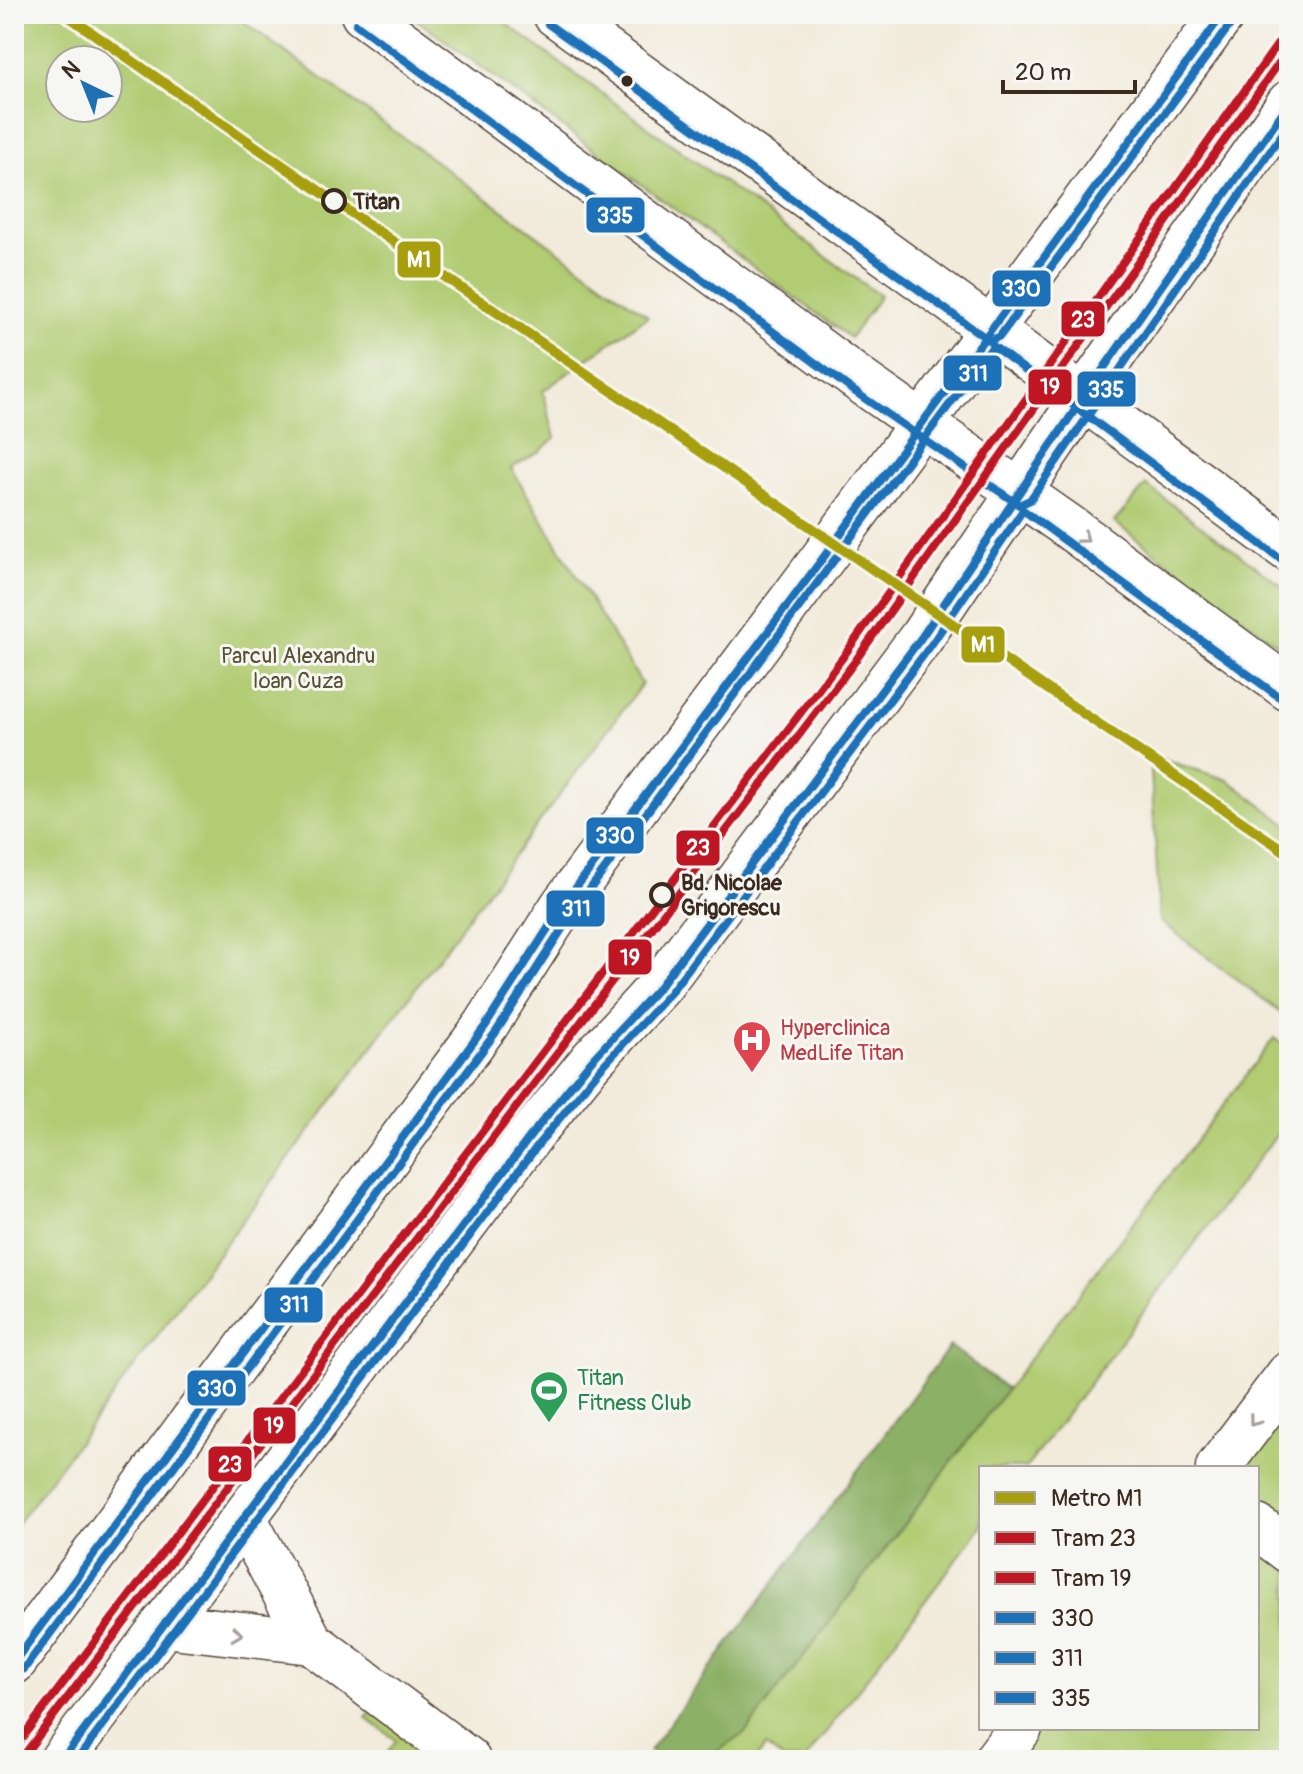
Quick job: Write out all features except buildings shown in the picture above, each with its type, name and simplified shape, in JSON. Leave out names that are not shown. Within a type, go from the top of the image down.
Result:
[{"type":"main road","points":[[363,14],[921,424],[1289,689]]},
{"type":"main road","points":[[555,14],[1289,550]]},
{"type":"main road","points":[[14,1662],[486,1025],[580,881],[1223,14]]},
{"type":"main road","points":[[62,1760],[566,1090],[670,974],[921,638],[1083,398],[1289,103]]},
{"type":"main road","points":[[1220,1466],[1289,1374]]},
{"type":"main road","points":[[244,1518],[311,1642],[468,1760]]},
{"type":"main road","points":[[1259,1528],[1289,1551]]},
{"type":"main road","points":[[163,1625],[311,1642]]},
{"type":"main road","points":[[996,1760],[1018,1730]]},
{"type":"green space","name":"Parcul Alexandru Ioan Cuza","points":[[14,14],[233,14],[648,316],[543,391],[555,438],[539,452],[511,468],[642,684],[14,1528]]},
{"type":"green space","points":[[409,14],[493,14],[880,296],[850,338]]},
{"type":"green space","points":[[1146,485],[1289,591],[1289,653],[1114,522]]},
{"type":"green space","points":[[1150,755],[1228,780],[1289,826],[1289,1008],[1284,1015],[1160,921]]},
{"type":"green space","points":[[1274,1038],[1289,1049],[1289,1118],[1028,1466],[979,1466],[979,1530],[805,1760],[784,1760],[766,1746],[755,1760],[704,1760],[745,1733]]},
{"type":"green space","points":[[950,1346],[1007,1389],[745,1733],[704,1760],[662,1760],[649,1751]]},
{"type":"green space","points":[[1289,1374],[1289,1760],[996,1760],[1018,1730],[1259,1730],[1259,1466],[1220,1466]]},
{"type":"green space","points":[[376,1706],[446,1760],[382,1760],[396,1740],[366,1718]]},
{"type":"metro line","name":"M1","points":[[65,14],[1289,854]]},
{"type":"tram line","name":"23","points":[[14,1748],[843,657],[1289,28]]},
{"type":"tram line","name":"19","points":[[24,1755],[853,664],[1289,49]]},
{"type":"transit line","name":"330","points":[[14,1662],[486,1025],[563,905],[1223,14]]},
{"type":"transit line","name":"335","points":[[548,24],[990,341],[1000,336],[1233,21]]},
{"type":"transit line","name":"335","points":[[356,24],[851,389],[1019,505],[1030,500],[1289,124]]},
{"type":"transit line","name":"330","points":[[62,1760],[532,1134],[591,1061],[660,986],[921,638],[1083,398],[1289,103]]},
{"type":"transit line","name":"311","points":[[24,1669],[496,1032],[573,912],[993,346],[1282,560]]},
{"type":"transit line","name":"311","points":[[77,1760],[541,1141],[600,1069],[670,993],[931,645],[1023,510],[1282,699]]},
{"type":"place","name":"Titan","points":[[334,201]]},
{"type":"place","name":"Bd. Nicolae Grigorescu","points":[[662,895]]},
{"type":"place","name":"Hyperclinica MedLife Titan","points":[[752,1074]]},
{"type":"place","name":"Titan Fitness Club","points":[[549,1424]]}]
